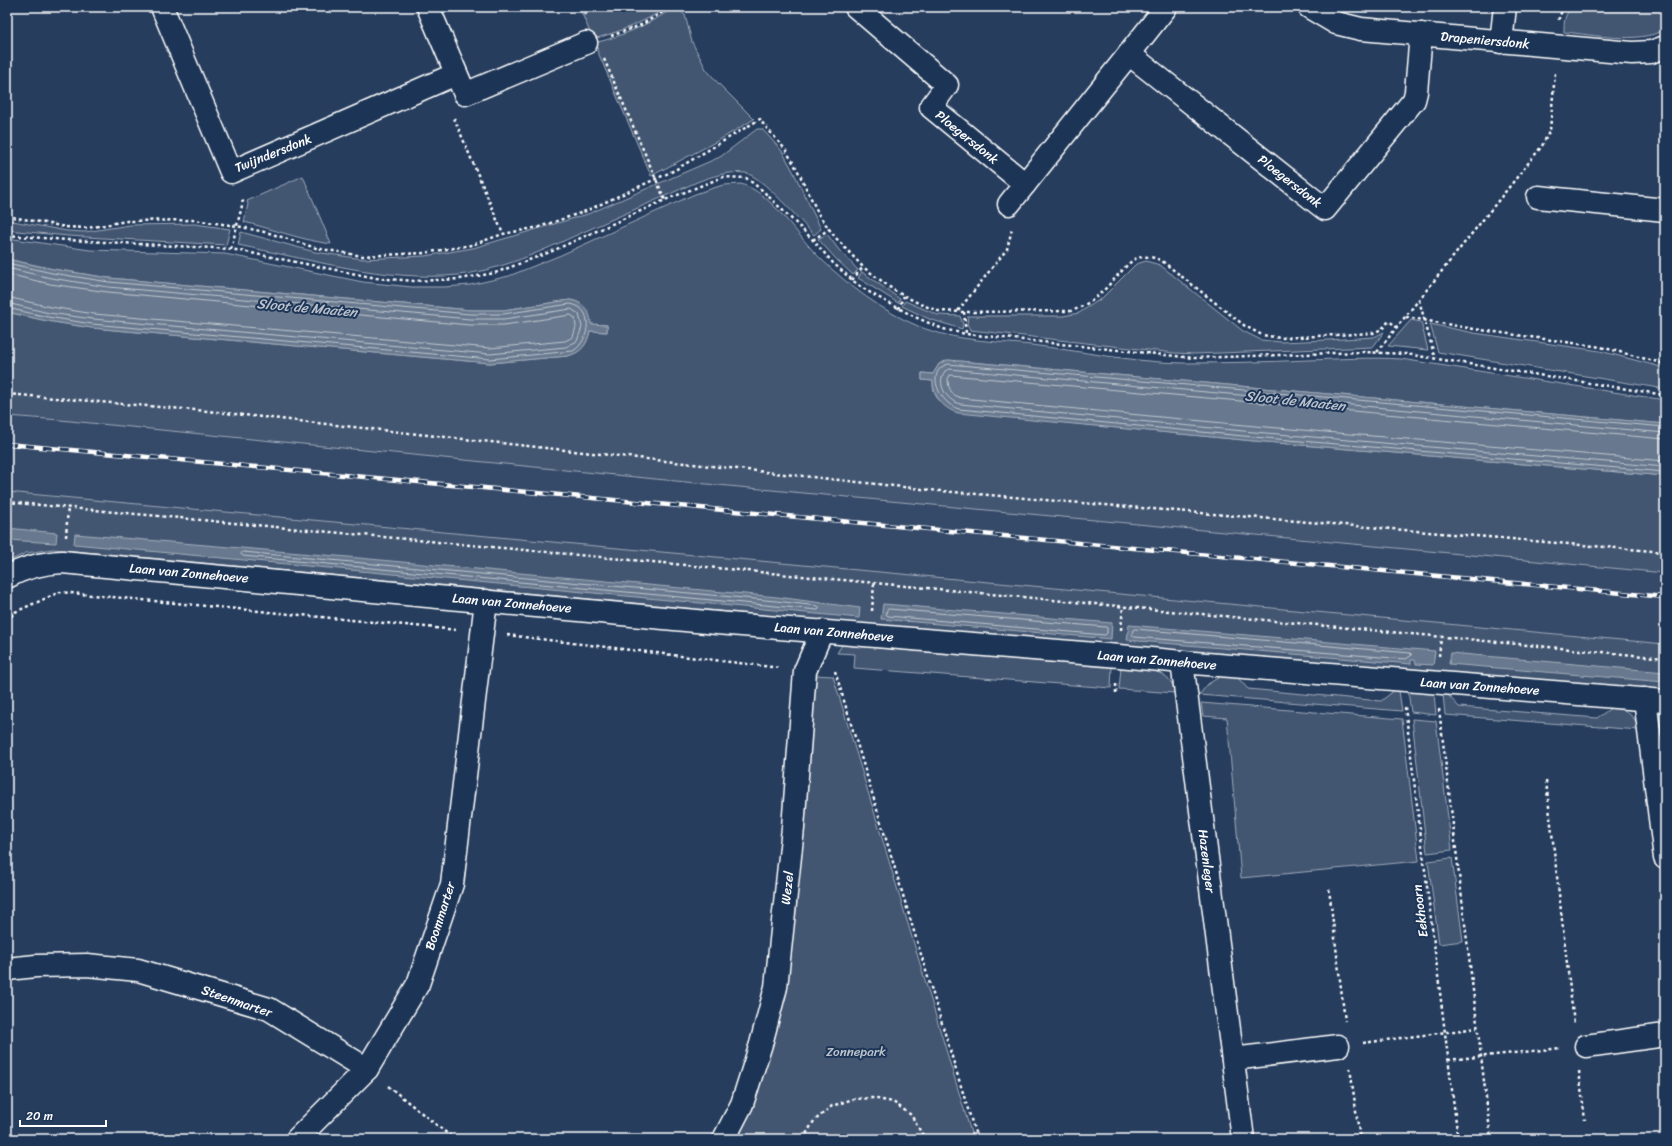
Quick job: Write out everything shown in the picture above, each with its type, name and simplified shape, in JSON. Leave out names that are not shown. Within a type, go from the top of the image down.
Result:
[{"type":"street","name":"Twijndersdonk","points":[[162,7],[231,172],[460,84],[591,42]]},
{"type":"street","points":[[428,7],[460,84]]},
{"type":"street","name":"Ploegersdonk","points":[[856,7],[947,85],[931,107],[1025,184]]},
{"type":"street","points":[[1010,204],[1166,7]]},
{"type":"street","name":"Drapeniersdonk","points":[[1309,7],[1336,23],[1361,29],[1632,53],[1651,52],[1665,48]]},
{"type":"street","points":[[1501,42],[1505,7]]},
{"type":"street","name":"Ploegersdonk","points":[[1129,54],[1325,209],[1414,100],[1416,92],[1420,34]]},
{"type":"street","points":[[1538,197],[1665,210]]},
{"type":"street","name":"Laan van Zonnehoeve","points":[[7,577],[17,571],[31,566],[62,562],[822,631],[1655,700]]},
{"type":"street","name":"Boommarter","points":[[297,1139],[367,1069],[418,984],[452,884],[486,601]]},
{"type":"street","name":"Wezel","points":[[724,1139],[742,1104],[761,1044],[776,987],[793,828],[805,671],[822,631]]},
{"type":"street","name":"Hazenleger","points":[[1182,662],[1243,1139]]},
{"type":"street","points":[[1655,700],[1665,858]]},
{"type":"street","name":"Steenmarter","points":[[7,969],[36,966],[87,965],[138,970],[268,1009],[367,1069]]},
{"type":"street","points":[[1581,1046],[1665,1035]]},
{"type":"street","points":[[1233,1059],[1342,1045]]},
{"type":"path","points":[[582,7],[591,42],[665,200]]},
{"type":"path","points":[[591,42],[619,34],[641,25],[671,7]]},
{"type":"path","points":[[1377,352],[1542,146],[1547,137],[1551,123],[1557,47]]},
{"type":"path","points":[[460,84],[450,108],[503,234]]},
{"type":"path","points":[[7,216],[66,227],[86,228],[127,221],[194,220],[237,226],[269,233],[316,248],[362,256],[431,252],[472,245],[503,234],[539,227],[586,211],[656,179],[705,153],[760,119],[764,126],[785,149],[797,169],[819,215],[842,246],[863,268],[904,296],[938,310],[957,312],[1071,311],[1083,306],[1099,295],[1128,264],[1136,259],[1154,257],[1162,261],[1245,326],[1262,335],[1281,338],[1373,333],[1382,329],[1389,321],[1397,327]]},
{"type":"path","points":[[231,172],[243,202],[231,249]]},
{"type":"path","points":[[7,234],[68,240],[231,249],[376,278],[414,281],[460,279],[495,272],[550,252],[665,200],[723,177],[746,178],[762,190],[813,240],[833,263],[852,280],[898,309],[943,329],[966,334],[1194,358],[1377,352],[1406,354],[1665,395]]},
{"type":"path","points":[[957,312],[1009,246],[1013,224],[1010,204]]},
{"type":"path","points":[[813,240],[829,229]]},
{"type":"path","points":[[852,280],[863,268]]},
{"type":"path","points":[[898,309],[904,296]]},
{"type":"path","points":[[1419,300],[1435,358]]},
{"type":"path","points":[[964,312],[966,334]]},
{"type":"path","points":[[1406,316],[1468,328],[1601,347],[1665,364]]},
{"type":"path","points":[[7,394],[208,411],[940,491],[1665,552]]},
{"type":"path","points":[[7,502],[1665,658]]},
{"type":"path","points":[[7,621],[15,612],[60,592],[482,632],[805,671]]},
{"type":"path","points":[[822,631],[977,1139]]},
{"type":"path","name":"Eekhoorn","points":[[1402,680],[1458,1139]]},
{"type":"path","points":[[1436,682],[1491,1139]]},
{"type":"path","points":[[1546,781],[1581,1046],[1585,1120]]},
{"type":"path","points":[[1330,889],[1342,1045],[1360,1139]]},
{"type":"path","points":[[1342,1045],[1477,1028]]},
{"type":"path","points":[[1448,1060],[1581,1046]]},
{"type":"path","points":[[367,1069],[454,1139]]},
{"type":"path","points":[[803,1139],[814,1121],[832,1106],[853,1099],[872,1098],[893,1102],[911,1115],[925,1139]]},
{"type":"shaded area","points":[[7,416],[696,483],[1665,573],[1665,644],[7,492]]},
{"type":"green space","points":[[579,7],[668,7],[632,26],[593,39]]},
{"type":"green space","points":[[675,7],[685,15],[692,42],[706,69],[754,119],[721,139],[651,176],[594,43],[616,37],[636,29]]},
{"type":"green space","points":[[1574,7],[1637,10],[1651,7],[1665,7],[1665,30],[1641,37],[1628,38],[1564,32],[1566,14]]},
{"type":"green space","points":[[757,129],[762,129],[782,151],[793,171],[821,229],[814,235],[781,200],[761,182],[745,173],[733,173],[721,174],[697,182],[521,259],[490,269],[458,275],[403,275],[375,272],[347,268],[238,245],[241,232],[315,252],[363,259],[425,256],[473,248],[588,214],[720,157]]},
{"type":"green space","points":[[303,176],[331,244],[298,237],[244,222],[248,204],[247,201]]},
{"type":"green space","points":[[741,184],[763,196],[773,205],[821,259],[866,297],[905,320],[946,335],[974,340],[1031,345],[1163,362],[1214,363],[1354,358],[1401,359],[1665,400],[1665,424],[948,360],[939,364],[933,374],[922,373],[922,380],[933,381],[934,391],[937,398],[943,403],[958,410],[984,415],[1254,441],[1665,476],[1665,573],[696,483],[7,416],[7,312],[47,321],[92,328],[490,363],[568,356],[583,347],[590,331],[607,332],[607,325],[590,324],[588,315],[582,305],[570,300],[503,310],[471,310],[109,278],[53,269],[7,259],[7,238],[90,250],[225,254],[363,282],[412,287],[444,287],[470,285],[509,276],[561,255],[695,194],[723,185]]},
{"type":"green space","points":[[7,220],[67,231],[85,232],[130,225],[195,224],[230,229],[226,245],[68,236],[7,230]]},
{"type":"green space","points":[[827,234],[839,250],[858,270],[853,275],[818,239]]},
{"type":"green space","points":[[1146,261],[1160,265],[1243,331],[1261,340],[1281,342],[1328,340],[1374,337],[1384,332],[1373,347],[1195,354],[970,330],[967,324],[968,316],[1063,316],[1079,313],[1102,298],[1136,264]]},
{"type":"green space","points":[[862,272],[900,299],[898,303],[858,278]]},
{"type":"green space","points":[[905,301],[938,315],[960,316],[963,324],[962,329],[929,319],[902,306]]},
{"type":"green space","points":[[1411,320],[1421,322],[1428,350],[1388,346]]},
{"type":"green space","points":[[1430,324],[1474,333],[1600,351],[1665,368],[1665,389],[1438,352]]},
{"type":"green space","points":[[7,492],[1665,644],[1665,690],[881,626],[53,549],[26,553],[7,562]]},
{"type":"green space","points":[[842,645],[1112,667],[1111,688],[854,668],[855,654],[837,653]]},
{"type":"green space","points":[[1121,668],[1154,671],[1161,674],[1172,684],[1175,693],[1119,689]]},
{"type":"green space","name":"Zonnepark","points":[[815,675],[833,676],[973,1139],[729,1139],[749,1100]]},
{"type":"green space","points":[[1221,676],[1237,677],[1248,689],[1381,701],[1395,690],[1399,691],[1402,711],[1199,695],[1208,684]]},
{"type":"green space","points":[[1408,691],[1434,693],[1436,715],[1411,712]]},
{"type":"green space","points":[[1443,694],[1447,694],[1459,707],[1597,718],[1611,708],[1616,708],[1625,711],[1633,717],[1639,730],[1445,715]]},
{"type":"green space","points":[[1201,703],[1402,719],[1419,861],[1241,878],[1227,718],[1203,716]]},
{"type":"green space","points":[[1412,719],[1436,721],[1452,850],[1427,853]]},
{"type":"green space","points":[[1452,858],[1463,941],[1439,944],[1428,861]]},
{"type":"water","name":"Sloot de Maaten","points":[[7,259],[53,269],[109,278],[471,310],[503,310],[570,300],[579,303],[588,311],[591,324],[607,325],[607,332],[590,331],[583,347],[577,352],[568,356],[490,363],[92,328],[47,321],[7,312]]},
{"type":"water","name":"Sloot de Maaten","points":[[948,360],[1665,424],[1665,476],[1254,441],[958,413],[948,409],[940,402],[935,392],[933,381],[922,380],[922,373],[933,374],[939,364]]},
{"type":"water","points":[[7,528],[57,533],[56,543],[7,540]]},
{"type":"water","points":[[75,534],[348,557],[777,597],[860,608],[859,618],[74,544]]},
{"type":"water","points":[[883,604],[1112,623],[1111,639],[881,619]]},
{"type":"water","points":[[1129,625],[1435,651],[1433,665],[1416,664],[1415,660],[1411,660],[1411,664],[1127,640]]},
{"type":"water","points":[[1451,653],[1665,672],[1665,682],[1449,664]]},
{"type":"railway","points":[[7,444],[1665,597]]}]
